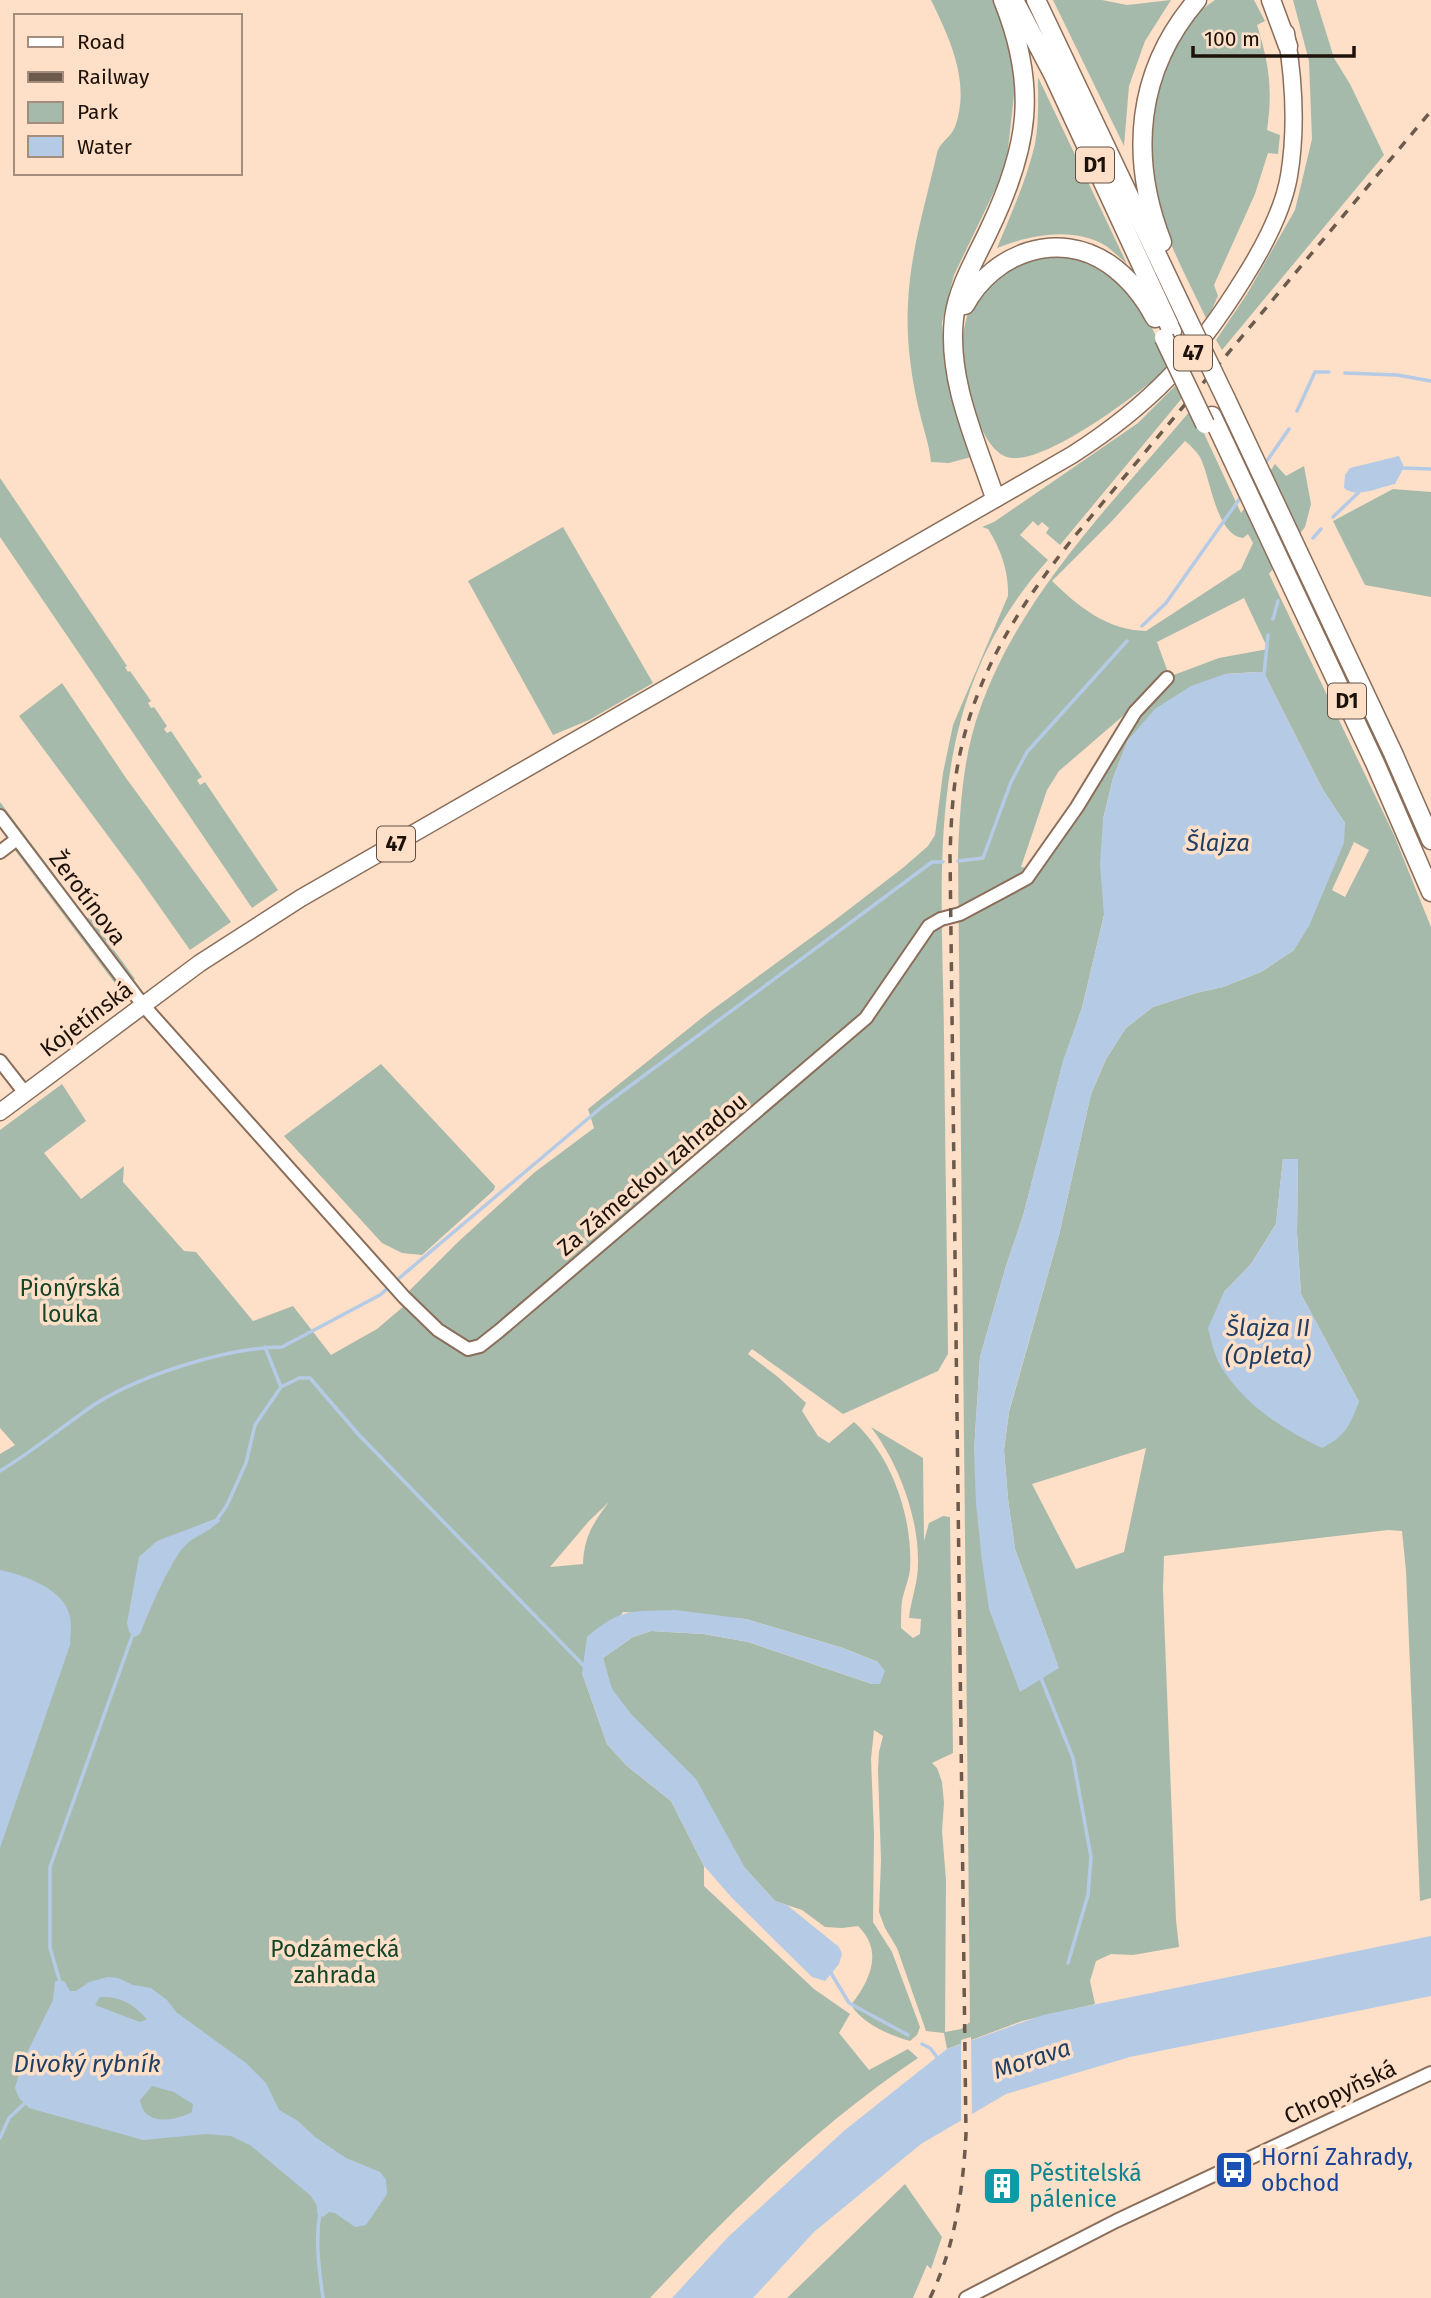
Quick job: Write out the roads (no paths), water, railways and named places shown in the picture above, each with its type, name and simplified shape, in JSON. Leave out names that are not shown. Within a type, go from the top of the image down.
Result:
[{"type":"highway","points":[[995,498],[961,398],[954,345],[954,317],[973,263],[1005,196],[1020,151],[1024,127],[1025,80],[1017,37],[1003,0]]},
{"type":"highway","name":"D1","points":[[1014,0],[1053,74],[1168,335],[1411,842],[1431,892]]},
{"type":"highway","name":"D1","points":[[1036,0],[1297,538],[1431,839]]},
{"type":"highway","points":[[1191,315],[1153,216],[1142,156],[1144,111],[1156,67],[1175,29],[1196,0]]},
{"type":"highway","points":[[1269,3],[1288,46]]},
{"type":"highway","points":[[954,345],[964,307],[971,293],[988,274],[1012,257],[1048,248],[1074,250],[1108,263],[1140,294],[1168,335]]},
{"type":"main road","points":[[1243,280],[1275,192],[1286,123],[1285,82],[1269,3]]},
{"type":"main road","name":"47","points":[[995,498],[1072,455],[1144,403],[1206,336],[1243,280],[1269,232],[1289,178],[1294,120],[1288,46]]},
{"type":"main road","name":"Kojetínská","points":[[0,1112],[200,963],[301,898],[995,498]]},
{"type":"street","name":"Za Zámeckou zahradou","points":[[142,1005],[404,1297],[438,1329],[468,1349],[480,1346],[866,1018],[929,926],[941,919],[960,914],[1027,878],[1077,807],[1135,712],[1167,678]]},
{"type":"street","name":"Žerotínova","points":[[0,816],[142,1005]]},
{"type":"street","points":[[0,852],[17,839]]},
{"type":"street","points":[[0,1061],[25,1093]]},
{"type":"street","name":"Chropyňská","points":[[966,2298],[1116,2221],[1431,2073]]},
{"type":"water","points":[[1399,456],[1404,467],[1395,484],[1361,492],[1344,488],[1345,475],[1350,468]]},
{"type":"water","name":"Šlajza","points":[[1264,673],[1323,790],[1345,823],[1344,843],[1309,926],[1294,950],[1261,972],[1223,987],[1153,1007],[1126,1028],[1106,1059],[1091,1094],[1059,1235],[1009,1411],[1004,1450],[1015,1549],[1059,1668],[1020,1692],[989,1609],[982,1561],[974,1451],[980,1357],[1023,1216],[1063,1061],[1082,1008],[1104,915],[1100,864],[1103,819],[1113,778],[1128,740],[1155,709],[1191,686],[1225,674]]},
{"type":"water","name":"Šlajza II (Opleta)","points":[[1283,1159],[1298,1159],[1297,1233],[1301,1294],[1359,1402],[1346,1429],[1322,1448],[1278,1423],[1240,1392],[1220,1365],[1208,1328],[1224,1292],[1251,1264],[1276,1224]]},
{"type":"water","points":[[215,1519],[221,1520],[189,1542],[176,1558],[140,1634],[135,1637],[129,1632],[127,1623],[139,1557],[157,1541]]},
{"type":"water","points":[[0,1570],[31,1580],[52,1591],[67,1607],[71,1627],[70,1645],[0,1848]]},
{"type":"water","points":[[675,1610],[746,1619],[843,1648],[878,1662],[885,1671],[880,1684],[872,1684],[748,1642],[704,1634],[651,1631],[633,1637],[603,1658],[612,1689],[631,1714],[696,1779],[745,1868],[775,1901],[787,1905],[839,1947],[842,1954],[839,1964],[825,1981],[812,1977],[732,1898],[704,1866],[671,1801],[627,1766],[607,1744],[582,1673],[587,1637],[609,1620],[628,1613]]},
{"type":"water","name":"Morava","points":[[1431,1936],[1431,1996],[1130,2057],[1006,2094],[921,2144],[814,2232],[753,2298],[672,2298],[729,2236],[845,2130],[947,2049],[1043,2015]]},
{"type":"water","name":"Divoký rybník","points":[[108,1977],[151,1988],[167,2000],[176,2012],[246,2063],[266,2083],[279,2110],[298,2121],[315,2137],[346,2158],[380,2172],[386,2180],[387,2194],[366,2225],[355,2227],[335,2213],[329,2212],[323,2217],[317,2213],[317,2206],[311,2196],[250,2145],[231,2136],[206,2134],[143,2140],[29,2108],[19,2098],[15,2088],[22,2063],[53,2000],[55,1981],[64,1981],[70,1991],[76,1991],[89,1982]],"holes":[[[100,1997],[126,2002],[147,2019],[137,2021],[95,2005]],[[152,2086],[174,2092],[193,2104],[192,2112],[161,2120],[147,2115],[140,2100]]]},
{"type":"waterway","points":[[1297,411],[1315,372],[1329,372]]},
{"type":"waterway","points":[[1345,373],[1397,375],[1431,381]]},
{"type":"waterway","points":[[1264,465],[1289,429]]},
{"type":"waterway","points":[[1402,468],[1431,469]]},
{"type":"waterway","points":[[1333,517],[1359,492]]},
{"type":"waterway","points":[[1142,626],[1166,603],[1243,494]]},
{"type":"waterway","points":[[1313,538],[1321,529]]},
{"type":"waterway","points":[[1273,619],[1278,601]]},
{"type":"waterway","points":[[1264,675],[1268,635]]},
{"type":"waterway","points":[[958,861],[983,858],[1011,782],[1027,752],[1127,641]]},
{"type":"waterway","points":[[397,1280],[603,1106],[932,862],[943,862]]},
{"type":"waterway","points":[[0,1471],[88,1409],[130,1386],[208,1358],[260,1348],[282,1347],[380,1295],[388,1288]]},
{"type":"waterway","points":[[216,1521],[227,1505],[246,1463],[255,1425],[281,1387],[265,1347]]},
{"type":"waterway","points":[[281,1387],[299,1378],[310,1378],[359,1435],[584,1666]]},
{"type":"waterway","points":[[60,1982],[50,1948],[50,1867],[134,1631]]},
{"type":"waterway","points":[[1041,1678],[1073,1758],[1091,1857],[1088,1895],[1068,1963]]},
{"type":"waterway","points":[[831,1973],[849,2003],[908,2035]]},
{"type":"waterway","points":[[922,2044],[930,2048],[940,2061]]},
{"type":"waterway","points":[[0,2138],[9,2118],[25,2103]]},
{"type":"waterway","points":[[320,2212],[318,2244],[323,2298]]},
{"type":"railway","points":[[930,2298],[952,2238],[963,2176],[966,2134],[950,855],[954,791],[964,736],[974,704],[1000,646],[1053,564],[1431,111]]},
{"type":"place","name":"Horní Zahrady, obchod","points":[[1234,2170]]},
{"type":"place","name":"Pěstitelská pálenice","points":[[1002,2186]]},
{"type":"park label","name":"Pionýrská louka","points":[[70,1301]]},
{"type":"park label","name":"Podzámecká zahrada","points":[[335,1962]]}]
